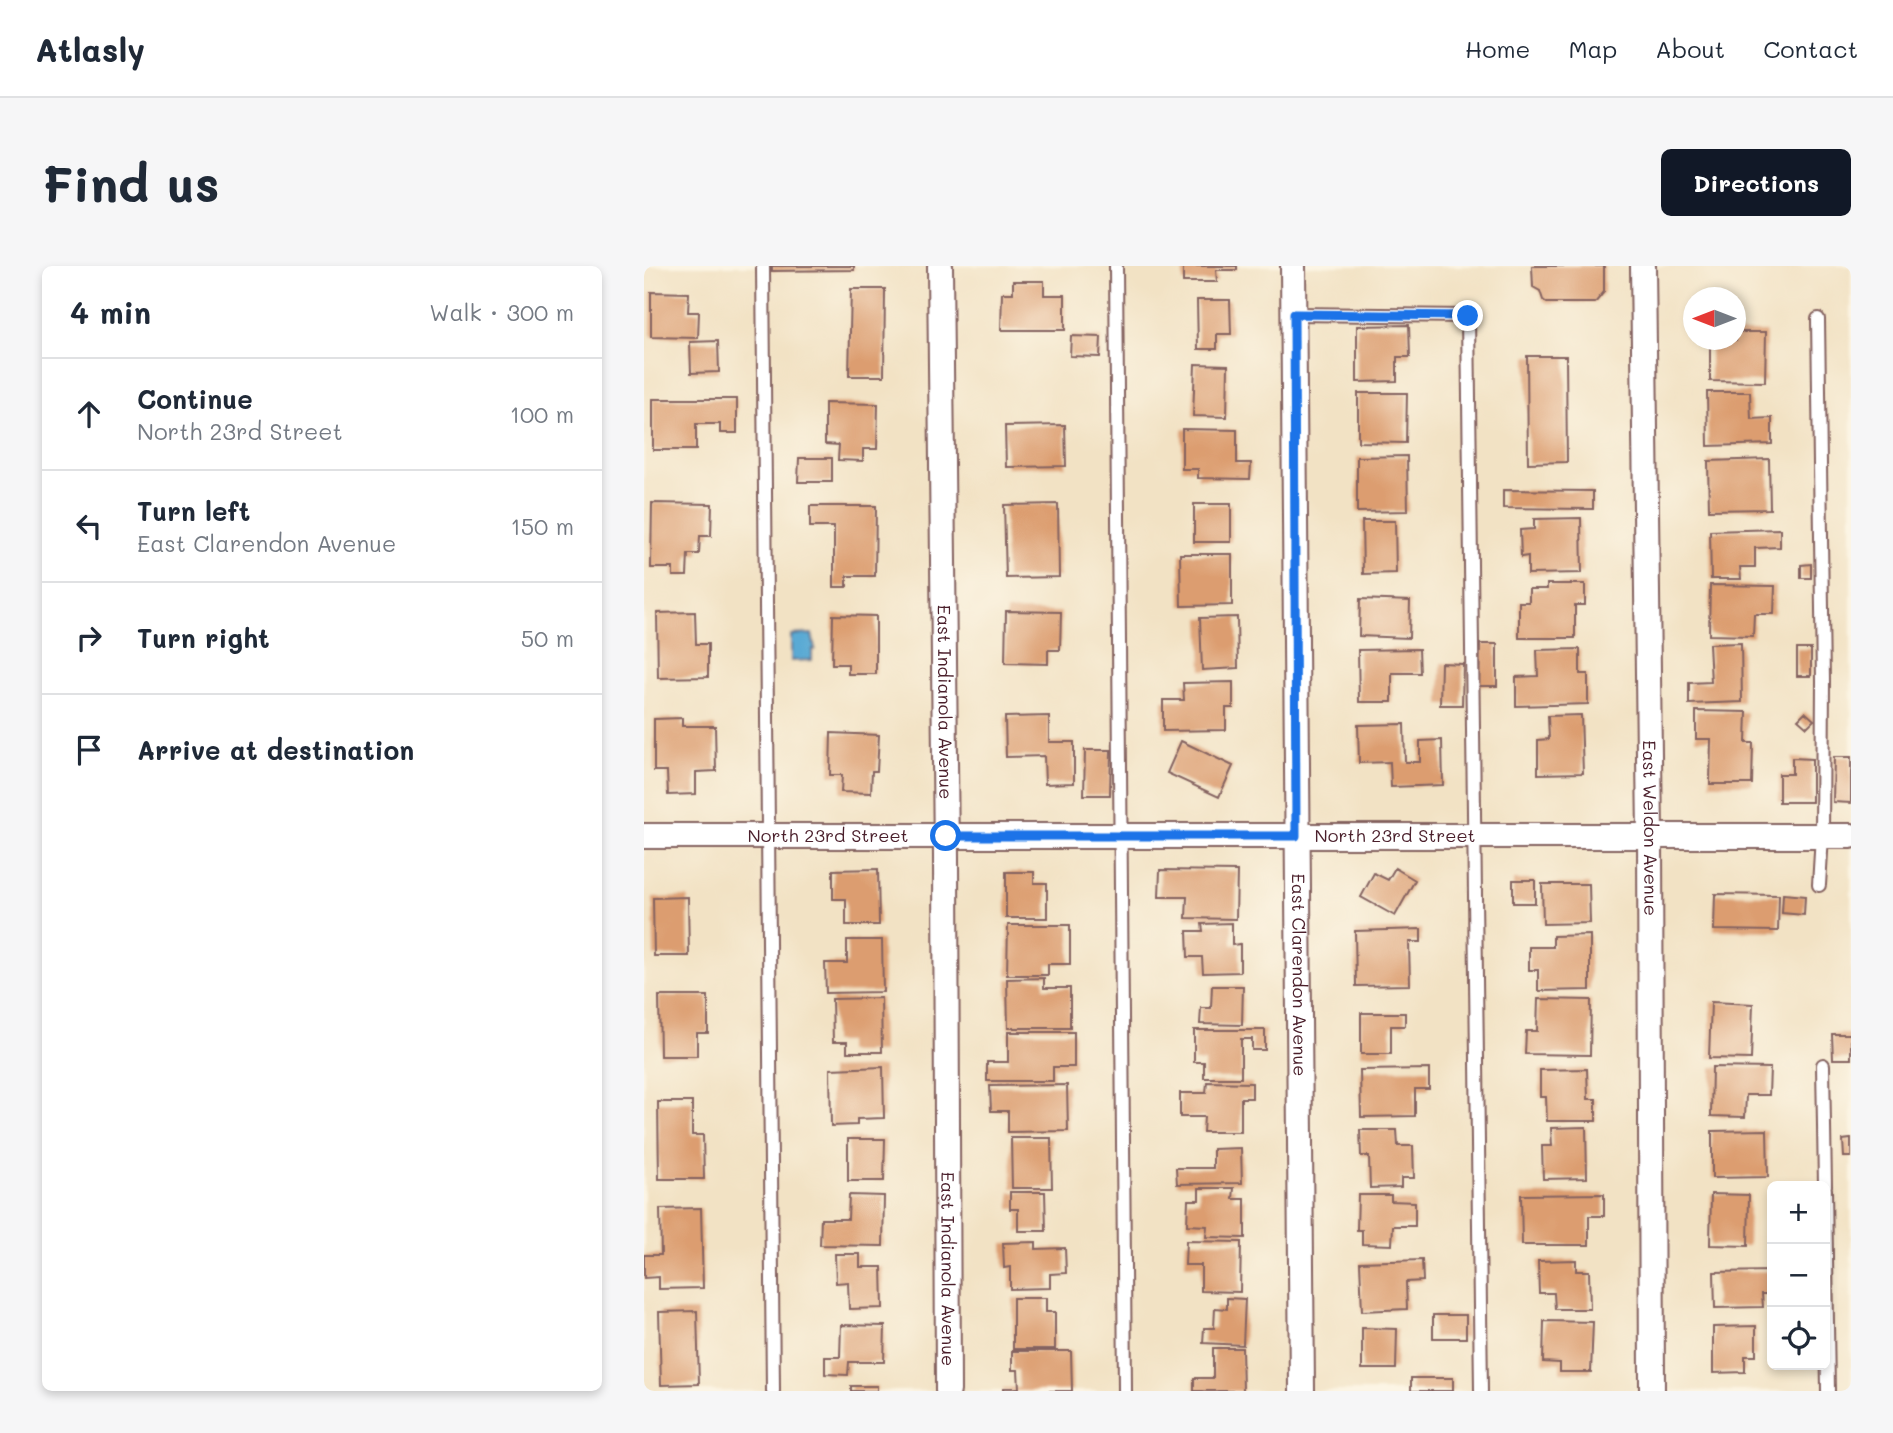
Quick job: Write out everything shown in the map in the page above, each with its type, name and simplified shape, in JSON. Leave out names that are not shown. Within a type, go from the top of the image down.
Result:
[{"type":"street","name":"East Indianola Avenue","points":[[940,266],[948,1391]]},
{"type":"street","name":"East Clarendon Avenue","points":[[1293,266],[1302,1391]]},
{"type":"street","name":"East Weldon Avenue","points":[[1643,266],[1650,836],[1651,1391]]},
{"type":"street","name":"North 23rd Street","points":[[644,836],[1851,836]]},
{"type":"lane","points":[[763,266],[773,1391]]},
{"type":"lane","points":[[1116,266],[1125,1391]]},
{"type":"lane","points":[[1294,314],[1468,316],[1481,1391]]},
{"type":"lane","points":[[1818,319],[1823,681],[1819,885]]},
{"type":"lane","points":[[1823,1065],[1825,1181]]},
{"type":"lane","points":[[1826,1244],[1828,1391]]},
{"type":"water","points":[[812,634],[815,649],[812,650],[812,660],[791,661],[791,635]]},
{"type":"building","points":[[772,266],[854,266],[854,270],[772,271]]},
{"type":"building","points":[[1183,266],[1237,266],[1237,270],[1216,270],[1217,282],[1183,282]]},
{"type":"building","points":[[1532,266],[1604,266],[1604,292],[1595,303],[1547,303],[1540,291],[1533,287]]},
{"type":"building","points":[[1013,281],[1044,281],[1044,295],[1065,295],[1065,330],[1001,330],[1002,293],[1013,293]]},
{"type":"building","points":[[851,289],[885,289],[884,376],[849,376]]},
{"type":"building","points":[[651,292],[689,293],[688,312],[699,312],[698,338],[651,337]]},
{"type":"building","points":[[1197,300],[1230,300],[1231,334],[1217,334],[1217,349],[1198,349]]},
{"type":"building","points":[[1409,325],[1410,357],[1397,357],[1397,381],[1357,382],[1357,326]]},
{"type":"building","points":[[1746,332],[1766,332],[1765,382],[1710,381],[1710,350],[1746,350]]},
{"type":"building","points":[[1071,336],[1101,337],[1100,357],[1070,356]]},
{"type":"building","points":[[718,341],[719,372],[691,373],[690,342]]},
{"type":"building","points":[[1527,356],[1566,356],[1567,462],[1528,463]]},
{"type":"building","points":[[1195,364],[1228,365],[1227,417],[1193,416]]},
{"type":"building","points":[[1707,392],[1750,392],[1751,419],[1772,418],[1772,444],[1708,446]]},
{"type":"building","points":[[1358,393],[1407,393],[1406,443],[1358,442]]},
{"type":"building","points":[[653,399],[737,399],[737,433],[720,433],[720,424],[696,424],[696,450],[653,450]]},
{"type":"building","points":[[825,403],[878,404],[877,449],[863,449],[863,461],[838,460],[839,445],[825,444]]},
{"type":"building","points":[[1065,425],[1066,466],[1006,467],[1005,426]]},
{"type":"building","points":[[1182,429],[1237,430],[1237,463],[1251,463],[1250,479],[1198,478],[1198,469],[1182,469]]},
{"type":"building","points":[[1407,456],[1408,511],[1357,512],[1357,457]]},
{"type":"building","points":[[799,458],[832,458],[832,482],[798,482]]},
{"type":"building","points":[[1769,459],[1770,509],[1709,510],[1708,461]]},
{"type":"building","points":[[1503,490],[1593,491],[1593,509],[1503,508]]},
{"type":"building","points":[[652,503],[712,504],[711,536],[700,536],[699,554],[688,554],[687,576],[673,576],[673,568],[651,568]]},
{"type":"building","points":[[1058,504],[1059,577],[1006,578],[1004,505]]},
{"type":"building","points":[[1194,504],[1231,504],[1231,542],[1194,542]]},
{"type":"building","points":[[810,506],[876,506],[875,576],[847,576],[847,587],[834,587],[834,527],[810,527]]},
{"type":"building","points":[[1581,518],[1582,573],[1528,574],[1528,556],[1521,557],[1520,530],[1534,529],[1534,519]]},
{"type":"building","points":[[1362,521],[1395,521],[1396,573],[1363,574]]},
{"type":"building","points":[[1780,529],[1780,547],[1755,548],[1755,567],[1740,567],[1741,579],[1711,579],[1710,531]]},
{"type":"building","points":[[1180,554],[1232,554],[1232,605],[1181,606]]},
{"type":"building","points":[[1811,564],[1811,578],[1801,578],[1801,565]]},
{"type":"building","points":[[1547,584],[1585,584],[1585,605],[1575,605],[1575,638],[1519,638],[1519,602],[1529,602],[1529,589],[1547,589]]},
{"type":"building","points":[[1710,585],[1775,586],[1774,614],[1754,614],[1753,636],[1709,635]]},
{"type":"building","points":[[1360,599],[1410,601],[1409,638],[1359,636]]},
{"type":"building","points":[[1006,611],[1061,612],[1060,650],[1048,650],[1048,664],[1005,663]]},
{"type":"building","points":[[695,612],[696,644],[708,644],[708,677],[658,678],[657,613]]},
{"type":"building","points":[[833,615],[876,616],[876,674],[848,674],[848,664],[832,664]]},
{"type":"building","points":[[1237,617],[1238,668],[1202,670],[1200,618]]},
{"type":"building","points":[[1741,643],[1742,702],[1689,704],[1689,683],[1711,682],[1709,644]]},
{"type":"building","points":[[1480,644],[1497,644],[1497,686],[1479,686]]},
{"type":"building","points":[[1419,649],[1420,673],[1392,673],[1392,702],[1359,702],[1358,650]]},
{"type":"building","points":[[1580,649],[1580,674],[1588,674],[1588,704],[1516,706],[1516,677],[1538,676],[1537,650]]},
{"type":"building","points":[[1797,649],[1811,649],[1811,676],[1797,676]]},
{"type":"building","points":[[1441,663],[1463,664],[1462,705],[1440,705]]},
{"type":"building","points":[[1233,682],[1233,708],[1226,708],[1226,730],[1163,731],[1163,700],[1184,700],[1183,683]]},
{"type":"building","points":[[1696,711],[1747,712],[1746,743],[1753,743],[1752,784],[1710,784],[1711,739],[1696,739]]},
{"type":"building","points":[[1805,712],[1814,720],[1807,727],[1798,719]]},
{"type":"building","points":[[1581,715],[1583,773],[1538,774],[1538,740],[1549,739],[1548,716]]},
{"type":"building","points":[[1049,716],[1049,742],[1074,742],[1074,783],[1045,784],[1044,756],[1006,757],[1005,717]]},
{"type":"building","points":[[682,718],[682,726],[715,726],[716,771],[696,772],[696,794],[668,795],[667,771],[654,771],[654,719]]},
{"type":"building","points":[[1404,724],[1405,762],[1420,762],[1420,741],[1442,740],[1443,785],[1391,787],[1390,762],[1359,763],[1358,725]]},
{"type":"building","points":[[831,733],[879,735],[877,771],[872,771],[871,793],[841,792],[842,775],[830,775]]},
{"type":"building","points":[[1181,741],[1233,766],[1219,797],[1167,773]]},
{"type":"building","points":[[1085,750],[1111,750],[1110,795],[1084,795]]},
{"type":"building","points":[[1834,757],[1851,757],[1851,803],[1833,802]]},
{"type":"building","points":[[1792,758],[1812,759],[1812,802],[1779,802],[1779,774],[1792,774]]},
{"type":"building","points":[[1395,868],[1415,880],[1395,916],[1361,897],[1374,873],[1388,880]]},
{"type":"building","points":[[878,869],[879,925],[846,925],[846,899],[833,899],[833,870]]},
{"type":"building","points":[[1160,870],[1237,871],[1236,919],[1186,918],[1187,897],[1159,897]]},
{"type":"building","points":[[1006,872],[1034,872],[1034,883],[1047,883],[1047,918],[1006,918]]},
{"type":"building","points":[[1513,880],[1535,880],[1535,903],[1513,903]]},
{"type":"building","points":[[1542,884],[1589,884],[1590,923],[1543,924]]},
{"type":"building","points":[[1715,894],[1779,895],[1778,931],[1714,930]]},
{"type":"building","points":[[1783,894],[1805,896],[1804,915],[1782,913]]},
{"type":"building","points":[[688,897],[689,956],[654,956],[653,898]]},
{"type":"building","points":[[1232,923],[1232,945],[1240,944],[1240,972],[1203,973],[1202,957],[1188,957],[1187,931],[1203,931],[1202,924]]},
{"type":"building","points":[[1008,925],[1070,925],[1070,964],[1048,964],[1048,975],[1007,975]]},
{"type":"building","points":[[1421,929],[1421,942],[1409,942],[1410,985],[1356,986],[1355,931]]},
{"type":"building","points":[[1590,935],[1590,990],[1538,991],[1538,970],[1529,970],[1529,947],[1553,947],[1553,936]]},
{"type":"building","points":[[847,940],[882,940],[883,992],[826,993],[825,963],[847,963]]},
{"type":"building","points":[[1044,978],[1044,988],[1070,988],[1070,1028],[1008,1028],[1007,979]]},
{"type":"building","points":[[1212,986],[1243,986],[1242,1025],[1200,1024],[1201,1008],[1211,1008]]},
{"type":"building","points":[[659,996],[708,996],[708,1033],[697,1033],[697,1056],[660,1056]]},
{"type":"building","points":[[881,998],[882,1052],[847,1052],[847,1042],[833,1042],[832,999]]},
{"type":"building","points":[[1538,999],[1591,1000],[1590,1055],[1525,1054],[1526,1031],[1537,1031]]},
{"type":"building","points":[[1711,1002],[1753,1004],[1751,1059],[1709,1058]]},
{"type":"building","points":[[1361,1013],[1405,1013],[1405,1026],[1391,1026],[1391,1054],[1361,1054]]},
{"type":"building","points":[[1194,1030],[1265,1030],[1265,1050],[1252,1050],[1252,1039],[1241,1039],[1241,1078],[1204,1078],[1204,1062],[1194,1062]]},
{"type":"building","points":[[1008,1032],[1074,1032],[1074,1067],[1053,1067],[1053,1081],[987,1081],[987,1062],[1008,1062]]},
{"type":"building","points":[[1832,1034],[1851,1034],[1851,1059],[1833,1059]]},
{"type":"building","points":[[883,1067],[884,1118],[857,1119],[857,1125],[831,1126],[830,1069]]},
{"type":"building","points":[[1712,1067],[1770,1068],[1769,1095],[1746,1095],[1745,1117],[1711,1116]]},
{"type":"building","points":[[1429,1069],[1429,1089],[1415,1089],[1415,1116],[1361,1117],[1360,1070]]},
{"type":"building","points":[[1587,1069],[1588,1099],[1596,1099],[1596,1121],[1547,1121],[1546,1097],[1540,1097],[1540,1070]]},
{"type":"building","points":[[1207,1082],[1252,1083],[1252,1098],[1241,1098],[1241,1132],[1203,1132],[1204,1117],[1180,1117],[1180,1093],[1206,1093]]},
{"type":"building","points":[[1067,1085],[1068,1131],[1008,1132],[1008,1111],[991,1111],[990,1086]]},
{"type":"building","points":[[658,1102],[692,1102],[692,1135],[703,1135],[704,1179],[659,1179]]},
{"type":"building","points":[[1586,1127],[1587,1178],[1543,1179],[1542,1146],[1552,1146],[1551,1128]]},
{"type":"building","points":[[1360,1130],[1397,1130],[1398,1146],[1413,1146],[1414,1178],[1401,1178],[1401,1187],[1370,1188],[1369,1156],[1361,1156]]},
{"type":"building","points":[[1767,1130],[1768,1177],[1712,1178],[1712,1131]]},
{"type":"building","points":[[1011,1138],[1051,1138],[1052,1188],[1012,1188]]},
{"type":"building","points":[[848,1139],[885,1139],[884,1181],[848,1181]]},
{"type":"building","points":[[1851,1139],[1851,1157],[1844,1157],[1843,1140]]},
{"type":"building","points":[[1241,1148],[1242,1183],[1177,1184],[1176,1168],[1213,1168],[1213,1149]]},
{"type":"building","points":[[1199,1188],[1234,1188],[1233,1199],[1245,1199],[1245,1238],[1206,1237],[1207,1226],[1187,1225],[1188,1200],[1199,1200]]},
{"type":"building","points":[[1010,1192],[1045,1192],[1046,1231],[1018,1231],[1018,1209],[1010,1209]]},
{"type":"building","points":[[1604,1194],[1604,1216],[1589,1216],[1589,1245],[1522,1245],[1521,1195]]},
{"type":"building","points":[[1711,1194],[1749,1195],[1748,1246],[1710,1245]]},
{"type":"building","points":[[849,1195],[884,1196],[883,1246],[820,1245],[821,1219],[848,1219]]},
{"type":"building","points":[[1358,1195],[1391,1195],[1391,1201],[1415,1202],[1415,1226],[1393,1226],[1392,1245],[1362,1244],[1362,1230],[1357,1230]]},
{"type":"building","points":[[701,1208],[703,1288],[659,1289],[659,1277],[644,1278],[644,1255],[661,1255],[660,1209]]},
{"type":"building","points":[[1186,1241],[1241,1242],[1240,1292],[1201,1291],[1201,1265],[1185,1265]]},
{"type":"building","points":[[1036,1242],[1036,1249],[1065,1248],[1066,1273],[1050,1274],[1050,1288],[1010,1289],[1010,1267],[1004,1268],[1003,1243]]},
{"type":"building","points":[[835,1254],[860,1254],[860,1267],[882,1267],[883,1308],[849,1309],[848,1282],[836,1283]]},
{"type":"building","points":[[1422,1260],[1423,1281],[1406,1282],[1407,1309],[1362,1311],[1360,1262]]},
{"type":"building","points":[[1576,1260],[1576,1271],[1589,1271],[1590,1309],[1555,1309],[1554,1293],[1539,1293],[1538,1261]]},
{"type":"building","points":[[1767,1271],[1767,1294],[1762,1294],[1763,1307],[1715,1308],[1714,1272]]},
{"type":"building","points":[[1013,1298],[1046,1298],[1046,1312],[1055,1312],[1055,1349],[1013,1349]]},
{"type":"building","points":[[1227,1298],[1245,1299],[1243,1345],[1203,1343],[1204,1328],[1214,1328],[1215,1308],[1227,1309]]},
{"type":"building","points":[[697,1311],[699,1384],[661,1385],[659,1312]]},
{"type":"building","points":[[1433,1315],[1466,1315],[1466,1338],[1433,1338]]},
{"type":"building","points":[[1544,1321],[1593,1322],[1591,1372],[1560,1372],[1560,1363],[1543,1362]]},
{"type":"building","points":[[841,1325],[885,1326],[884,1362],[849,1362],[848,1375],[825,1374],[825,1357],[840,1357]]},
{"type":"building","points":[[1756,1326],[1756,1356],[1745,1356],[1745,1372],[1713,1373],[1713,1327]]},
{"type":"building","points":[[1362,1328],[1397,1329],[1396,1369],[1362,1369]]},
{"type":"building","points":[[1213,1348],[1242,1348],[1243,1391],[1194,1391],[1194,1378],[1213,1378]]},
{"type":"building","points":[[1012,1351],[1071,1351],[1072,1391],[1003,1391],[1003,1388],[1019,1388],[1018,1370],[1012,1370]]},
{"type":"building","points":[[1411,1378],[1453,1378],[1453,1391],[1411,1391]]},
{"type":"building","points":[[851,1386],[877,1386],[877,1391],[851,1391]]},
{"type":"route","points":[[946,836],[1296,836],[1294,314],[1468,316]]}]
